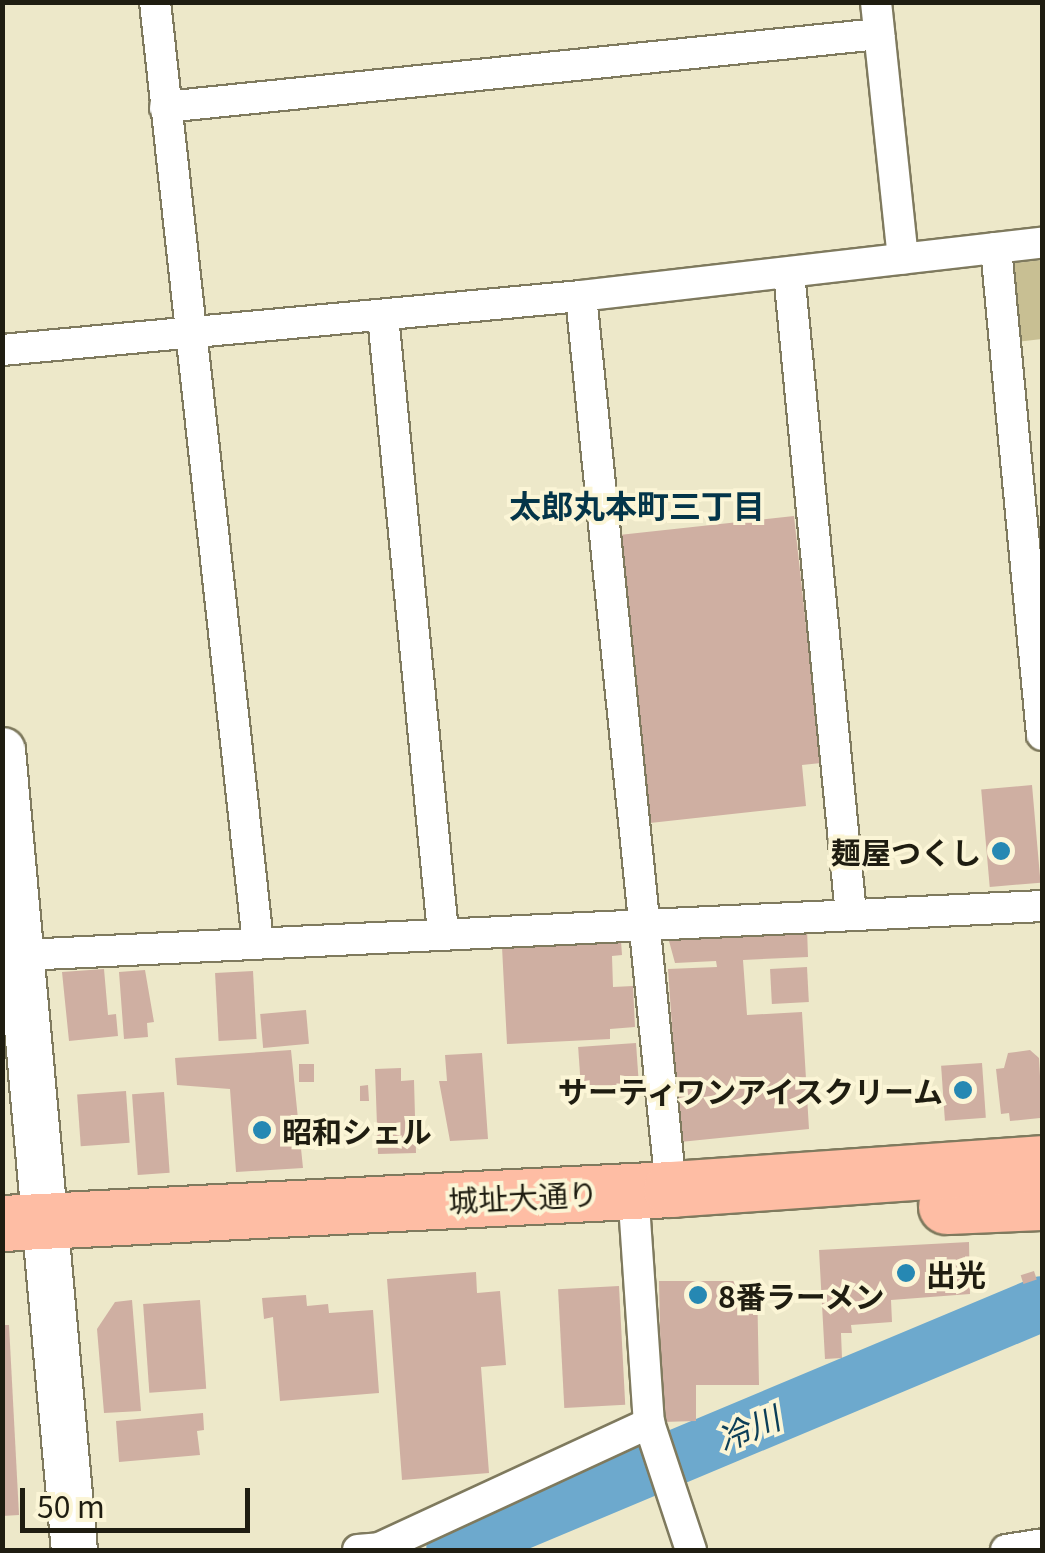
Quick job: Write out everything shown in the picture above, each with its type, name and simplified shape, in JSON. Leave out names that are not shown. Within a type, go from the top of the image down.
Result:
[{"type":"highway","name":"城址大通り","points":[[24,1240],[653,1204],[1042,1163]]},
{"type":"highway","name":"城址大通り","points":[[653,1204],[1042,1202]]},
{"type":"street","points":[[155,2],[258,944]]},
{"type":"street","points":[[876,2],[903,259]]},
{"type":"street","points":[[165,107],[879,34]]},
{"type":"street","points":[[2,350],[582,296],[1042,243]]},
{"type":"street","points":[[996,248],[1042,735]]},
{"type":"street","points":[[788,272],[851,914]]},
{"type":"street","points":[[582,296],[644,924],[653,1204],[649,1422],[691,1550]]},
{"type":"street","points":[[383,316],[442,932]]},
{"type":"street","points":[[2,750],[24,1240],[74,1550]]},
{"type":"street","points":[[12,955],[1042,906]]},
{"type":"street","points":[[358,1550],[379,1548],[649,1422]]},
{"type":"street","points":[[1006,1550],[1042,1544]]},
{"type":"shaded area","points":[[1042,260],[1042,339],[1016,342],[1007,264]]},
{"type":"building","points":[[794,516],[821,763],[802,765],[806,806],[650,823],[619,535]]},
{"type":"building","points":[[1032,785],[1041,883],[990,887],[981,789]]},
{"type":"building","points":[[807,928],[808,957],[743,960],[747,1015],[802,1012],[809,1129],[680,1142],[668,969],[717,967],[716,961],[675,963],[669,941],[673,935]]},
{"type":"building","points":[[621,941],[622,955],[612,956],[613,987],[633,986],[635,1027],[610,1029],[610,1039],[507,1044],[502,947]]},
{"type":"building","points":[[807,967],[809,1002],[772,1004],[770,969]]},
{"type":"building","points":[[104,969],[108,1015],[116,1014],[118,1036],[69,1041],[62,972]]},
{"type":"building","points":[[145,970],[154,1022],[147,1023],[148,1037],[124,1039],[119,972]]},
{"type":"building","points":[[253,971],[257,1039],[219,1041],[215,973]]},
{"type":"building","points":[[306,1010],[309,1044],[263,1048],[260,1014]]},
{"type":"building","points":[[636,1043],[639,1087],[581,1091],[578,1047]]},
{"type":"building","points":[[291,1050],[303,1168],[236,1172],[230,1089],[177,1085],[175,1058]]},
{"type":"building","points":[[1030,1050],[1039,1058],[1042,1112],[1040,1118],[1010,1121],[1009,1113],[1001,1114],[996,1069],[1004,1068],[1008,1053]]},
{"type":"building","points":[[482,1053],[488,1139],[450,1141],[439,1081],[447,1081],[445,1055]]},
{"type":"building","points":[[982,1063],[986,1118],[945,1121],[941,1066]]},
{"type":"building","points":[[299,1064],[314,1064],[314,1082],[299,1082]]},
{"type":"building","points":[[401,1068],[401,1081],[414,1080],[416,1153],[378,1154],[375,1069]]},
{"type":"building","points":[[368,1085],[369,1101],[360,1101],[360,1086]]},
{"type":"building","points":[[126,1091],[130,1143],[81,1146],[77,1094]]},
{"type":"building","points":[[164,1092],[170,1173],[138,1175],[132,1094]]},
{"type":"building","points":[[969,1242],[970,1294],[891,1300],[892,1322],[851,1325],[852,1333],[841,1333],[842,1358],[825,1359],[819,1250]]},
{"type":"building","points":[[1034,1271],[1037,1280],[1023,1284],[1021,1275]]},
{"type":"building","points":[[476,1272],[477,1293],[500,1291],[506,1365],[481,1367],[489,1473],[402,1480],[387,1279]]},
{"type":"building","points":[[659,1281],[757,1281],[759,1385],[696,1385],[696,1421],[662,1422]]},
{"type":"building","points":[[619,1286],[625,1405],[564,1408],[558,1289]]},
{"type":"building","points":[[306,1295],[307,1306],[328,1304],[329,1313],[373,1310],[379,1393],[280,1401],[273,1317],[264,1319],[262,1298]]},
{"type":"building","points":[[132,1300],[141,1411],[104,1413],[97,1329],[115,1302]]},
{"type":"building","points":[[200,1300],[206,1389],[149,1393],[143,1304]]},
{"type":"building","points":[[2,1325],[9,1325],[19,1515],[2,1516]]},
{"type":"building","points":[[203,1413],[204,1430],[197,1431],[200,1455],[119,1462],[116,1421]]},
{"type":"waterway","name":"冷川","points":[[453,1550],[1042,1303]]},
{"type":"place","name":"麺屋つくし","points":[[1001,851]]},
{"type":"place","name":"サーティワンアイスクリーム","points":[[963,1090]]},
{"type":"place","name":"昭和シェル","points":[[262,1130]]},
{"type":"place","name":"出光","points":[[906,1273]]},
{"type":"place","name":"8番ラーメン","points":[[698,1295]]},
{"type":"district","name":"太郎丸本町三丁目","points":[[637,504]]}]
